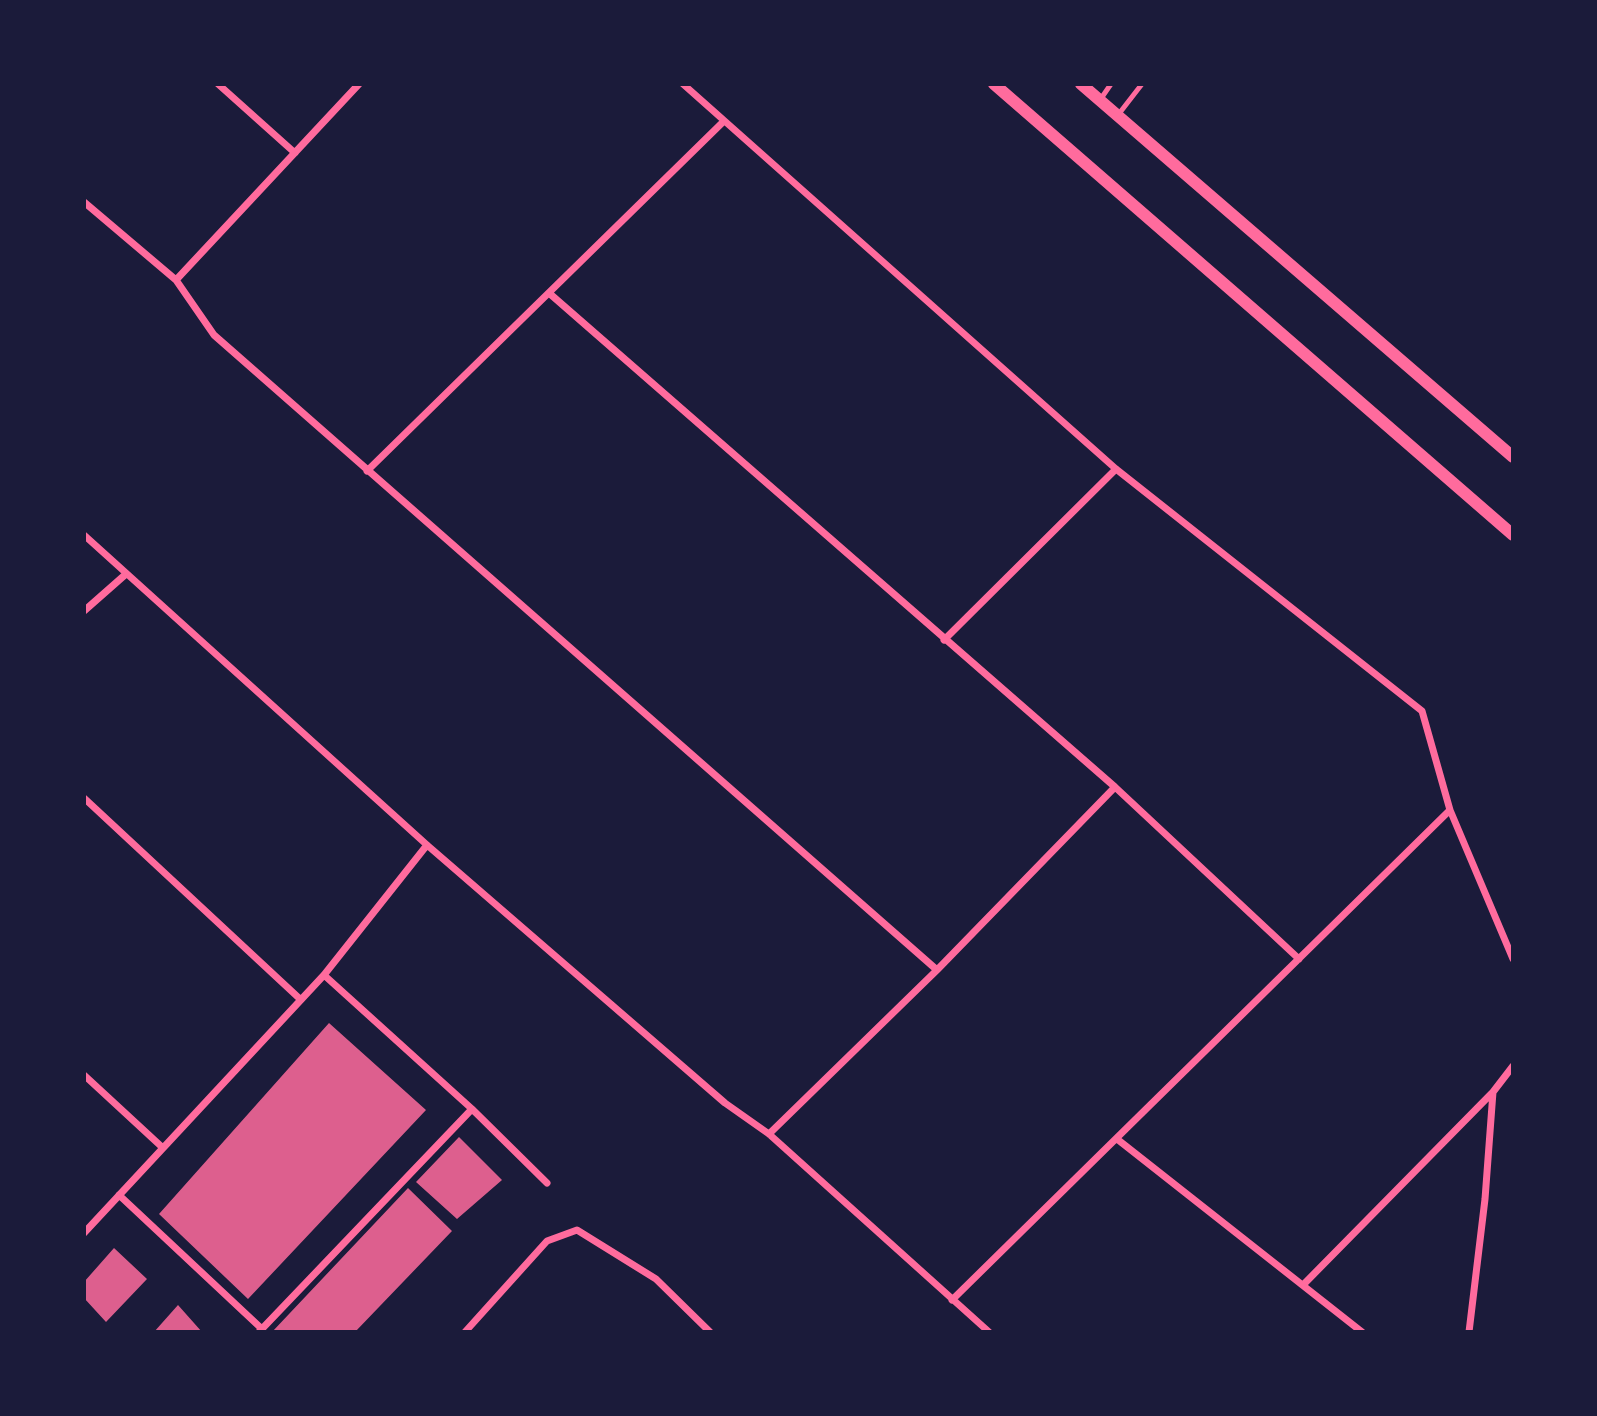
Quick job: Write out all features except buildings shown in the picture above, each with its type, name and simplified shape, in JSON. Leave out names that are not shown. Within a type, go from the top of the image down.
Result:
[{"type":"street","points":[[218,84],[295,152]]},
{"type":"street","points":[[176,280],[359,84]]},
{"type":"street","points":[[683,84],[1116,469],[1422,711],[1450,810],[1513,960]]},
{"type":"street","points":[[994,84],[1513,535]]},
{"type":"street","points":[[1081,84],[1513,457]]},
{"type":"street","points":[[367,471],[723,122]]},
{"type":"street","points":[[84,202],[176,280],[214,335],[937,970]]},
{"type":"street","points":[[549,293],[1115,787],[1298,959]]},
{"type":"street","points":[[944,640],[1116,469]]},
{"type":"street","points":[[84,534],[427,845],[725,1103],[769,1134],[989,1332]]},
{"type":"street","points":[[84,611],[126,574]]},
{"type":"street","points":[[769,1134],[937,970],[1115,787]]},
{"type":"street","points":[[84,798],[300,999]]},
{"type":"street","points":[[952,1300],[1450,810]]},
{"type":"street","points":[[84,1233],[324,975],[427,845]]},
{"type":"street","points":[[324,975],[472,1109],[547,1183]]},
{"type":"street","points":[[1304,1284],[1493,1092],[1513,1066]]},
{"type":"street","points":[[84,1075],[163,1148]]},
{"type":"street","points":[[1469,1332],[1485,1199],[1493,1092]]},
{"type":"street","points":[[119,1195],[260,1331],[472,1109]]},
{"type":"street","points":[[1117,1139],[1362,1332]]},
{"type":"street","points":[[465,1332],[547,1241],[577,1230],[656,1279],[710,1332]]},
{"type":"lane","points":[[1100,100],[1111,84]]},
{"type":"lane","points":[[1118,115],[1142,84]]}]
